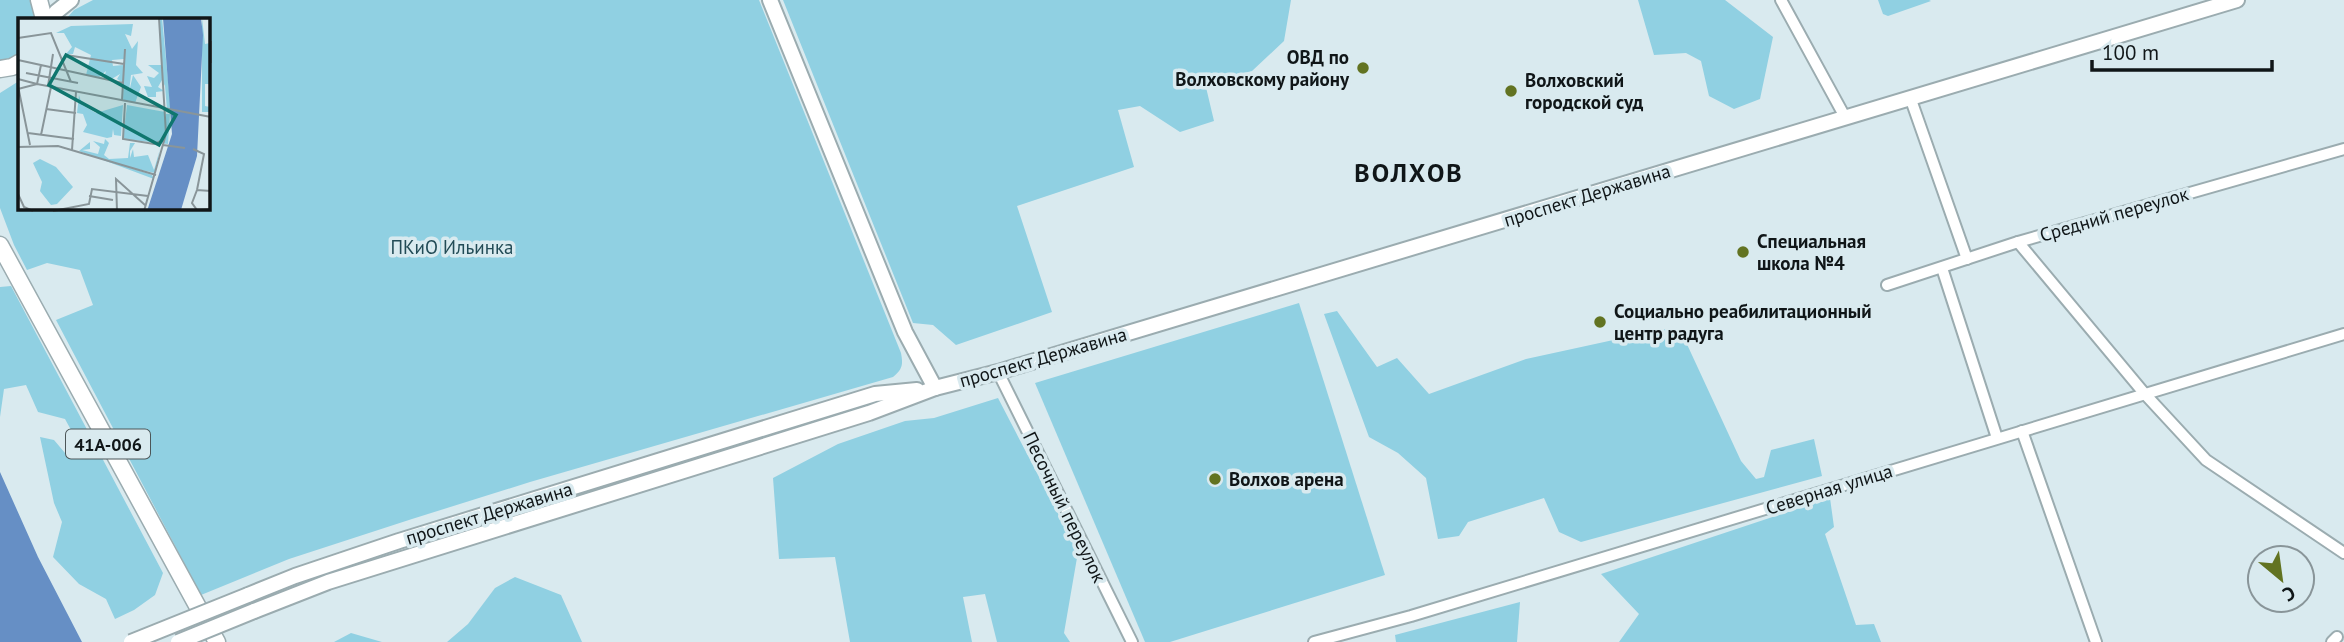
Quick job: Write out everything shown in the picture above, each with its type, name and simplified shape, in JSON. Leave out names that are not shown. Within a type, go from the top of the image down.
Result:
[{"type":"main road","points":[[39,0],[44,18]]},
{"type":"main road","points":[[52,18],[71,0]]},
{"type":"main road","points":[[770,0],[905,332],[936,388]]},
{"type":"main road","name":"проспект Державина","points":[[178,642],[328,582],[869,413],[936,388],[998,372],[2237,0]]},
{"type":"main road","points":[[0,69],[18,63]]},
{"type":"main road","name":"41А-006","points":[[0,246],[217,642]]},
{"type":"main road","name":"проспект Державина","points":[[131,642],[295,576],[399,541],[875,394],[936,388]]},
{"type":"street","points":[[1781,0],[1845,117]]},
{"type":"street","points":[[1910,97],[1967,259]]},
{"type":"street","name":"Средний переулок","points":[[1886,285],[2018,242],[2344,149]]},
{"type":"street","points":[[2018,242],[2144,393],[2206,460],[2344,554]]},
{"type":"street","points":[[1942,268],[1997,438]]},
{"type":"street","name":"Северная улица","points":[[1314,642],[1425,612],[2344,334]]},
{"type":"street","name":"Песочный переулок","points":[[998,372],[1132,642]]},
{"type":"street","points":[[2022,431],[2096,642]]},
{"type":"green space","points":[[0,0],[30,0],[36,18],[18,18],[18,54],[0,61]]},
{"type":"green space","name":"ПКиО Ильинка","points":[[93,0],[759,0],[901,353],[900,369],[893,377],[412,519],[289,559],[201,595],[56,320],[93,305],[80,270],[47,263],[27,270],[14,245],[0,208],[0,93],[18,82],[18,210],[210,210],[210,18],[67,18],[74,10]]},
{"type":"green space","points":[[783,0],[1291,0],[1284,41],[1252,71],[1205,83],[1214,121],[1180,132],[1140,106],[1118,110],[1134,167],[1017,206],[1052,312],[956,345],[933,325],[913,323]]},
{"type":"green space","points":[[1638,0],[1725,0],[1773,37],[1760,99],[1734,109],[1709,96],[1701,61],[1686,53],[1654,55]]},
{"type":"green space","points":[[1878,0],[1931,1],[1888,16],[1883,14]]},
{"type":"green space","points":[[11,286],[163,573],[155,595],[115,619],[106,599],[79,584],[53,557],[62,522],[54,503],[40,437],[54,440],[65,453],[76,439],[65,419],[38,412],[26,385],[4,389],[0,417],[0,287]]},
{"type":"green space","name":"Волхов арена","points":[[1299,303],[1385,575],[1170,642],[1145,642],[1035,383]]},
{"type":"green space","points":[[1337,311],[1377,367],[1397,358],[1429,394],[1526,359],[1664,329],[1685,340],[1741,461],[1756,479],[1764,477],[1771,450],[1814,439],[1822,476],[1581,542],[1559,532],[1544,498],[1468,522],[1459,536],[1438,539],[1426,478],[1398,453],[1369,437],[1324,314]]},
{"type":"green space","points":[[998,398],[1078,552],[1064,633],[1070,642],[997,642],[985,594],[963,597],[972,642],[850,642],[835,557],[779,559],[773,478],[838,444],[905,421],[934,418]]},
{"type":"green space","points":[[1830,498],[1834,527],[1825,534],[1856,625],[1874,624],[1881,642],[1619,642],[1639,614],[1601,574]]},
{"type":"green space","points":[[515,577],[561,595],[582,642],[447,642],[468,624],[495,588]]},
{"type":"green space","points":[[1520,602],[1517,642],[1396,642],[1395,635]]},
{"type":"green space","points":[[351,633],[382,642],[334,642]]},
{"type":"shaded area","points":[[0,472],[38,557],[82,642],[0,642]]},
{"type":"place","name":"ОВД по Волховскому району","points":[[1363,68]]},
{"type":"place","name":"Волховский городской суд","points":[[1511,91]]},
{"type":"place","name":"Специальная школа №4","points":[[1743,252]]},
{"type":"place","name":"Социально реабилитационный центр радуга","points":[[1600,322]]},
{"type":"place","name":"Волхов арена","points":[[1215,479]]},
{"type":"district","name":"ВОЛХОВ","points":[[1409,172]]}]
